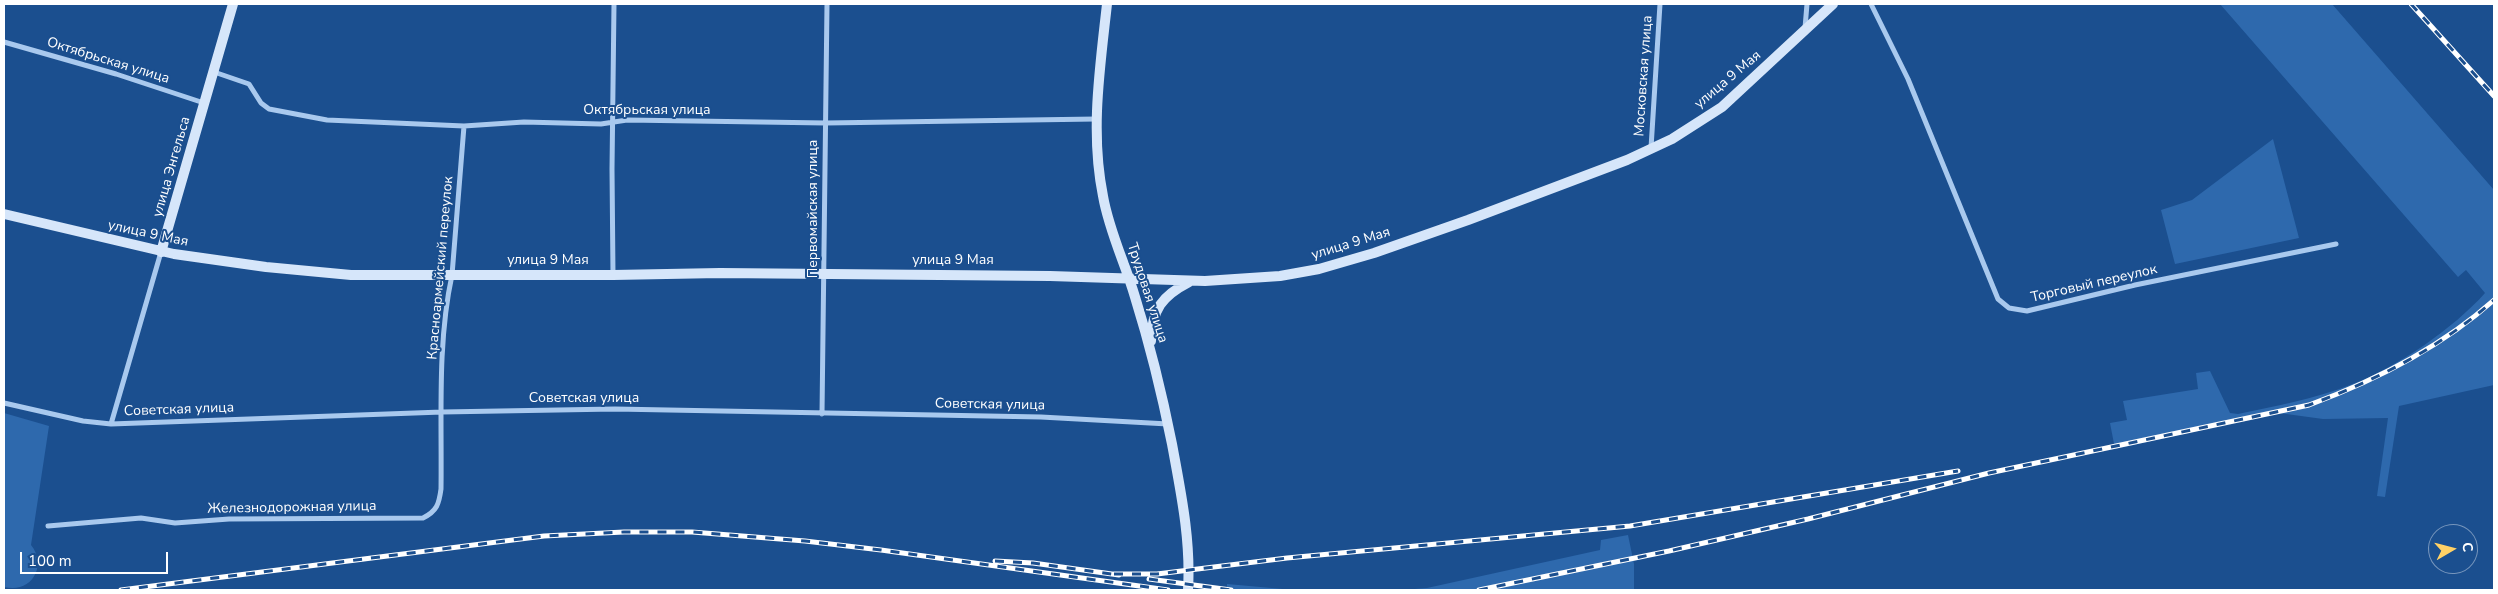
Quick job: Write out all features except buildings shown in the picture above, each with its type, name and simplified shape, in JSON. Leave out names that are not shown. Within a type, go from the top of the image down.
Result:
[{"type":"street","name":"улица Энгельса","points":[[111,424],[233,4]]},
{"type":"street","points":[[613,275],[612,122],[614,4]]},
{"type":"street","name":"Первомайская улица","points":[[822,414],[827,4]]},
{"type":"street","name":"Трудовая улица","points":[[1107,4],[1096,119],[1098,160],[1103,199],[1130,280],[1151,352],[1168,424],[1185,514],[1189,558],[1188,590]]},
{"type":"street","name":"Московская улица","points":[[1651,149],[1660,4]]},
{"type":"street","points":[[1805,31],[1807,4]]},
{"type":"street","name":"улица 9 Мая","points":[[4,214],[161,252],[216,261],[351,275],[720,273],[1050,276],[1190,281],[1280,276],[1319,269],[1468,220],[1627,160],[1651,149],[1695,125],[1722,106],[1833,4]]},
{"type":"street","name":"Торговый переулок","points":[[1871,4],[1908,79],[1998,299],[2009,308],[2026,311],[2136,285],[2336,244]]},
{"type":"street","name":"Октябрьская улица","points":[[4,42],[107,71],[204,103]]},
{"type":"street","name":"Октябрьская улица","points":[[213,72],[249,84],[261,103],[269,109],[327,120],[464,126],[524,122],[612,122],[627,120],[826,123],[1096,119]]},
{"type":"street","name":"Красноармейский переулок","points":[[442,412],[443,352],[448,294],[452,275],[464,126]]},
{"type":"street","points":[[1151,352],[1155,317],[1161,302],[1174,290],[1190,281]]},
{"type":"street","name":"Советская улица","points":[[4,403],[83,421],[111,424],[442,412],[615,409],[1041,417],[1168,424]]},
{"type":"street","name":"Железнодорожная улица","points":[[48,526],[141,518],[175,523],[229,519],[423,518],[432,514],[439,503],[442,412]]},
{"type":"shaded area","points":[[2220,4],[2332,4],[2494,190],[2494,385],[2399,406],[2385,497],[2377,496],[2388,418],[2323,419],[2279,413],[2115,449],[2110,423],[2127,420],[2123,401],[2198,389],[2196,373],[2210,371],[2230,413],[2238,414],[2323,394],[2367,378],[2404,358],[2441,333],[2485,293],[2466,270],[2458,277]]},
{"type":"shaded area","points":[[2273,139],[2299,238],[2175,264],[2161,210],[2192,200]]},
{"type":"shaded area","points":[[4,413],[49,426],[31,545],[38,561],[37,569],[29,582],[14,588],[4,587]]},
{"type":"shaded area","points":[[1628,535],[1634,564],[1634,590],[1402,590],[1427,588],[1600,550],[1601,540]]},
{"type":"shaded area","points":[[1227,584],[1294,590],[1227,590]]},
{"type":"railway","points":[[2411,4],[2494,96]]},
{"type":"railway","points":[[1479,590],[1669,551],[1808,519],[1989,473],[2309,405],[2359,385],[2430,348],[2494,300]]},
{"type":"railway","points":[[1114,574],[1157,574],[1287,558],[1630,526],[1958,471]]},
{"type":"railway","points":[[121,590],[544,536],[624,532],[692,532],[805,541],[1168,590]]},
{"type":"railway","points":[[995,561],[1033,563],[1119,575]]},
{"type":"railway","points":[[1149,579],[1231,590]]}]
